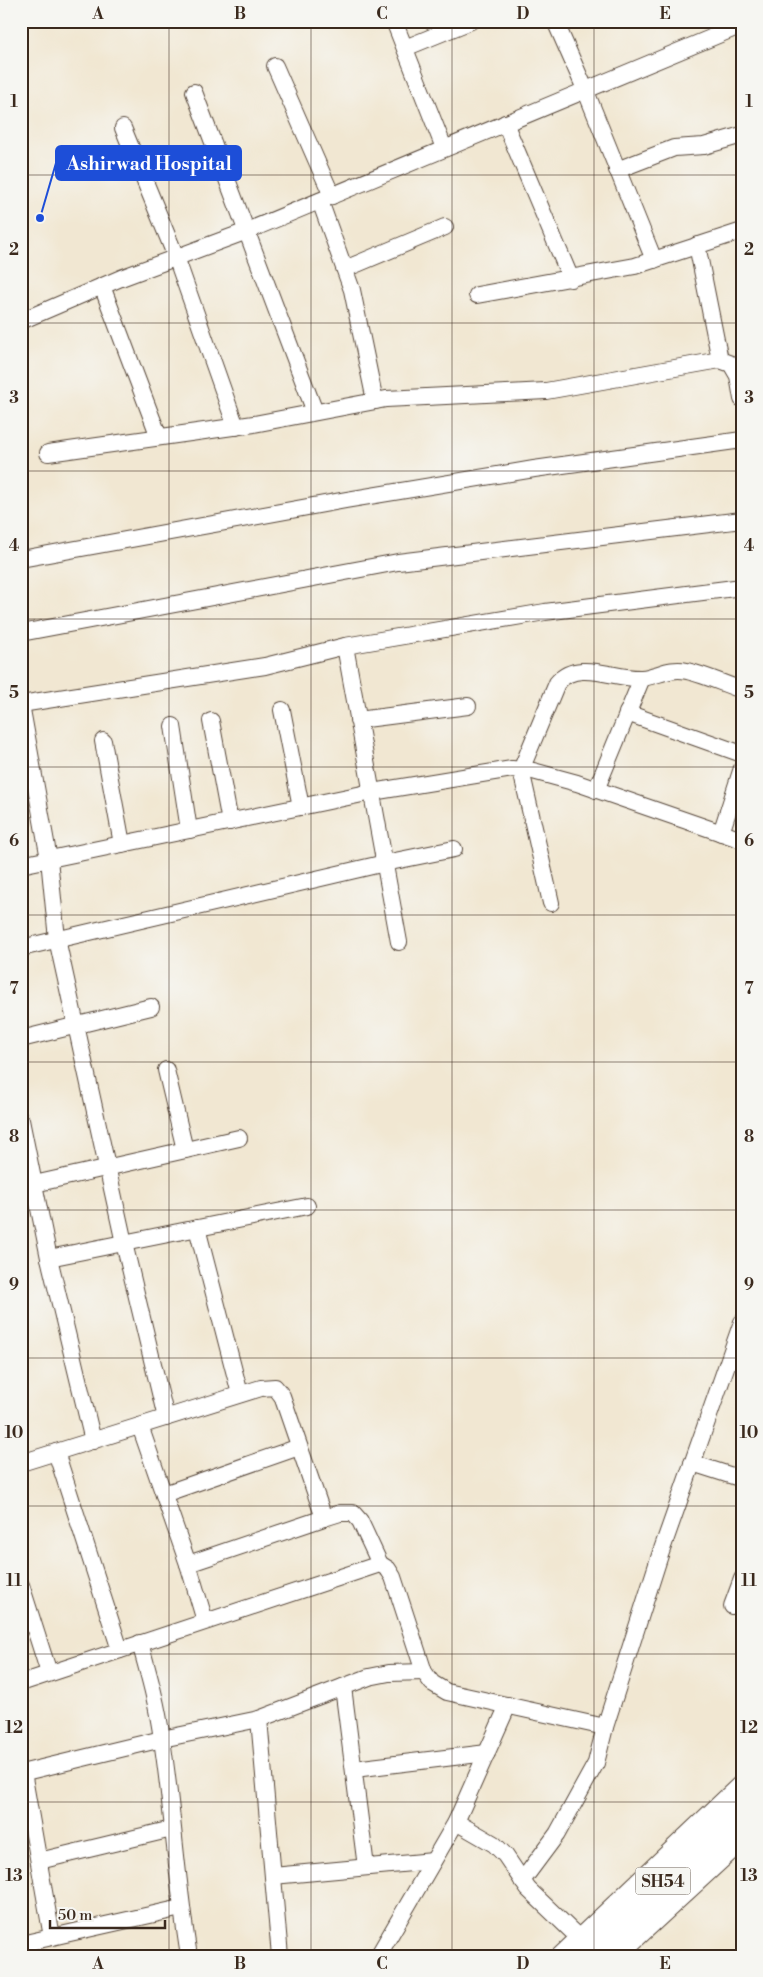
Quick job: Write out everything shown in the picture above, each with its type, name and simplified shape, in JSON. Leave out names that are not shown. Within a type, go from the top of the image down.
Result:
[{"type":"main road","name":"SH54","points":[[581,1946],[742,1806]]},
{"type":"main road","name":"SH54","points":[[611,1956],[742,1835]]},
{"type":"street","points":[[394,21],[444,148]]},
{"type":"street","points":[[405,48],[471,21]]},
{"type":"street","points":[[555,21],[585,89],[654,260]]},
{"type":"street","points":[[21,320],[102,286],[247,231],[742,25]]},
{"type":"street","points":[[275,66],[326,198],[352,290],[375,401]]},
{"type":"street","points":[[194,92],[315,412]]},
{"type":"street","points":[[505,123],[571,279]]},
{"type":"street","points":[[123,128],[176,257],[236,427]]},
{"type":"street","points":[[618,170],[674,148],[704,146],[742,135]]},
{"type":"street","points":[[345,268],[445,227]]},
{"type":"street","points":[[477,296],[635,266],[697,245],[741,233]]},
{"type":"street","points":[[697,245],[720,360]]},
{"type":"street","points":[[102,286],[159,437]]},
{"type":"street","points":[[48,453],[236,427],[375,401],[415,396],[546,391],[720,360],[731,364],[738,376],[742,399]]},
{"type":"street","points":[[21,559],[355,498],[534,469],[742,440]]},
{"type":"street","points":[[21,633],[398,562],[742,520]]},
{"type":"street","points":[[166,1418],[124,1243],[56,939],[49,859],[21,704],[265,666],[345,646],[545,612],[742,587]]},
{"type":"street","points":[[345,646],[399,942]]},
{"type":"street","points":[[551,903],[521,770],[558,683],[564,675],[579,671],[642,678],[671,670],[686,671],[742,690]]},
{"type":"street","points":[[596,790],[642,678]]},
{"type":"street","points":[[358,720],[468,706]]},
{"type":"street","points":[[282,710],[301,807]]},
{"type":"street","points":[[627,714],[742,754]]},
{"type":"street","points":[[212,720],[230,822]]},
{"type":"street","points":[[173,726],[188,830]]},
{"type":"street","points":[[103,742],[122,844]]},
{"type":"street","points":[[721,833],[742,768]]},
{"type":"street","points":[[21,865],[372,792],[512,769],[533,771],[596,790],[742,840]]},
{"type":"street","points":[[21,948],[385,863],[454,849]]},
{"type":"street","points":[[21,1039],[152,1007]]},
{"type":"street","points":[[166,1070],[185,1150]]},
{"type":"street","points":[[21,1120],[28,1186],[49,1258],[93,1441]]},
{"type":"street","points":[[28,1186],[239,1138]]},
{"type":"street","points":[[49,1258],[307,1206]]},
{"type":"street","points":[[197,1228],[240,1394]]},
{"type":"street","points":[[522,1881],[570,1814],[596,1763],[660,1555],[741,1326]]},
{"type":"street","points":[[22,1459],[56,1452],[261,1388],[274,1387],[282,1396],[324,1518]]},
{"type":"street","points":[[140,1426],[188,1564],[205,1621]]},
{"type":"street","points":[[164,1494],[299,1447]]},
{"type":"street","points":[[56,1452],[120,1650]]},
{"type":"street","points":[[692,1463],[742,1480]]},
{"type":"street","points":[[188,1564],[324,1518],[353,1513],[360,1521],[380,1564],[388,1569],[393,1577],[424,1672],[432,1683],[447,1692],[606,1727]]},
{"type":"street","points":[[21,1683],[380,1564]]},
{"type":"street","points":[[732,1606],[742,1579]]},
{"type":"street","points":[[21,1584],[50,1673]]},
{"type":"street","points":[[140,1643],[151,1682],[162,1739],[181,1908],[189,1956]]},
{"type":"street","points":[[52,1938],[22,1772],[162,1739],[259,1719],[369,1677],[389,1673],[424,1672]]},
{"type":"street","points":[[343,1687],[366,1867]]},
{"type":"street","points":[[378,1956],[456,1822],[508,1706]]},
{"type":"street","points":[[259,1719],[280,1956]]},
{"type":"street","points":[[354,1769],[487,1753]]},
{"type":"street","points":[[559,1956],[581,1946],[742,1782]]},
{"type":"street","points":[[456,1822],[494,1844],[505,1854],[528,1889],[581,1946]]},
{"type":"street","points":[[39,1861],[172,1829]]},
{"type":"street","points":[[273,1876],[433,1861]]},
{"type":"street","points":[[21,1944],[181,1908]]},
{"type":"place","name":"Ashirwad Hospital","points":[[40,218]]}]
